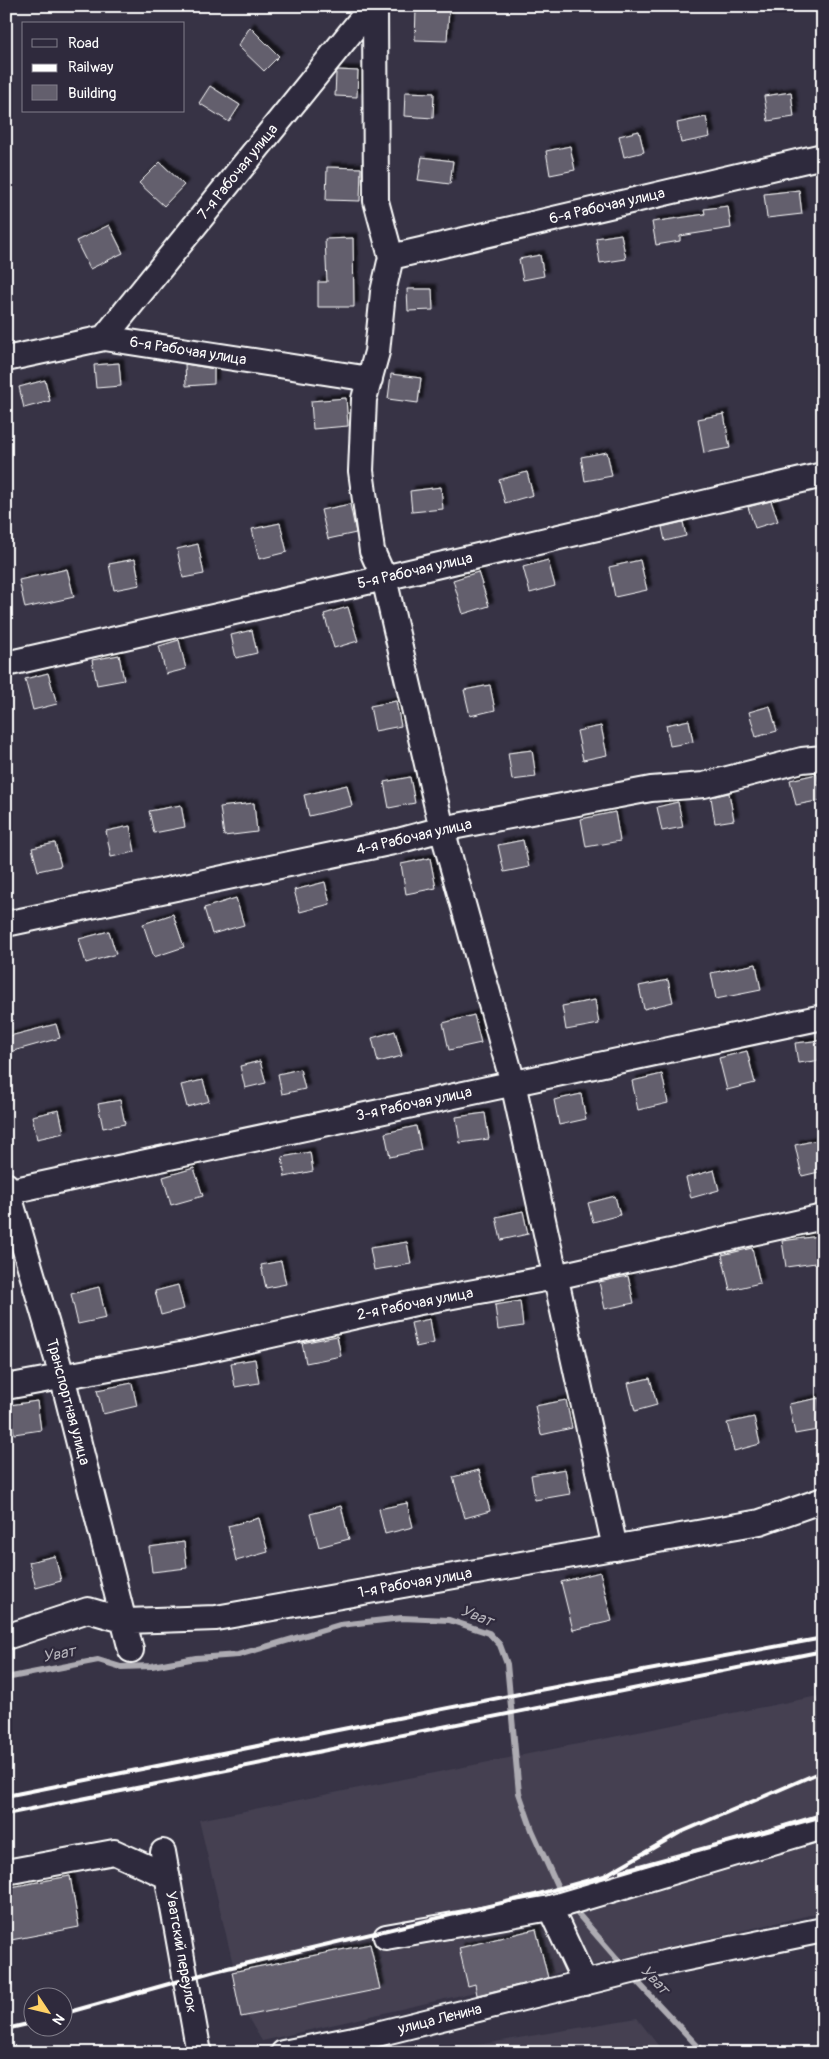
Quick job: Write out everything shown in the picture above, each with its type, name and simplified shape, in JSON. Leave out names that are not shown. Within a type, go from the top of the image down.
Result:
[{"type":"street","points":[[374,6],[376,201],[391,257],[383,292],[378,352],[364,399],[361,471],[372,551],[384,578],[442,829],[513,1083],[554,1277],[615,1548]]},
{"type":"street","name":"7-я Рабочая улица","points":[[104,338],[374,6]]},
{"type":"street","name":"6-я Рабочая улица","points":[[391,257],[823,156]]},
{"type":"street","name":"6-я Рабочая улица","points":[[6,359],[104,338],[370,379]]},
{"type":"street","name":"5-я Рабочая улица","points":[[6,664],[823,475]]},
{"type":"street","name":"4-я Рабочая улица","points":[[6,924],[398,841],[442,829],[651,789],[704,785],[802,760],[823,758]]},
{"type":"street","name":"3-я Рабочая улица","points":[[7,1189],[823,1017]]},
{"type":"street","name":"Транспортная улица","points":[[7,1189],[62,1376],[126,1621],[131,1650]]},
{"type":"street","name":"2-я Рабочая улица","points":[[6,1387],[191,1353],[415,1303],[554,1277],[823,1217]]},
{"type":"street","name":"1-я Рабочая улица","points":[[6,1637],[88,1610],[126,1621],[216,1618],[760,1522],[823,1500]]},
{"type":"street","points":[[386,1937],[550,1908],[823,1827]]},
{"type":"street","points":[[6,1872],[114,1852],[167,1876]]},
{"type":"street","name":"Уватский переулок","points":[[163,1852],[199,2053]]},
{"type":"street","points":[[550,1908],[591,1981]]},
{"type":"street","name":"улица Ленина","points":[[283,2053],[369,2036],[668,1962],[823,1930]]},
{"type":"shaded area","points":[[823,1695],[823,1912],[262,2041],[244,2011],[199,1820]]},
{"type":"shaded area","points":[[637,2018],[664,2053],[430,2053]]},
{"type":"building","points":[[416,9],[449,10],[447,41],[415,40]]},
{"type":"building","points":[[250,27],[279,56],[264,71],[238,46]]},
{"type":"building","points":[[338,70],[358,71],[357,97],[335,96],[336,73]]},
{"type":"building","points":[[210,86],[240,105],[229,122],[199,103]]},
{"type":"building","points":[[405,92],[434,93],[433,118],[404,116]]},
{"type":"building","points":[[791,92],[794,117],[768,121],[764,96]]},
{"type":"building","points":[[706,117],[710,137],[681,143],[677,123]]},
{"type":"building","points":[[639,131],[644,152],[624,157],[619,136]]},
{"type":"building","points":[[570,146],[575,170],[550,175],[546,151]]},
{"type":"building","points":[[422,157],[453,161],[450,184],[418,180]]},
{"type":"building","points":[[160,162],[184,185],[164,206],[139,183]]},
{"type":"building","points":[[327,167],[361,168],[360,201],[326,200]]},
{"type":"building","points":[[799,190],[802,214],[767,218],[764,194]]},
{"type":"building","points":[[728,206],[731,228],[680,236],[680,241],[656,245],[652,222],[705,214],[704,209]]},
{"type":"building","points":[[109,225],[123,253],[90,269],[76,241]]},
{"type":"building","points":[[621,234],[626,259],[600,263],[596,238]]},
{"type":"building","points":[[353,238],[354,307],[318,307],[318,282],[327,282],[325,239]]},
{"type":"building","points":[[540,255],[544,276],[523,280],[519,259]]},
{"type":"building","points":[[407,289],[432,289],[433,310],[408,311]]},
{"type":"building","points":[[119,363],[121,386],[96,388],[94,365]]},
{"type":"building","points":[[185,364],[214,369],[214,384],[186,386]]},
{"type":"building","points":[[391,374],[421,378],[418,403],[388,399]]},
{"type":"building","points":[[45,380],[50,401],[24,408],[19,387]]},
{"type":"building","points":[[346,398],[348,426],[313,429],[311,401]]},
{"type":"building","points":[[724,414],[730,448],[704,453],[698,419]]},
{"type":"building","points":[[607,452],[612,476],[585,481],[581,457]]},
{"type":"building","points":[[527,472],[533,495],[505,503],[499,480]]},
{"type":"building","points":[[441,487],[443,509],[412,512],[410,491]]},
{"type":"building","points":[[771,501],[778,521],[755,528],[748,507]]},
{"type":"building","points":[[350,504],[356,533],[328,539],[321,510]]},
{"type":"building","points":[[683,522],[686,536],[665,541],[662,527]]},
{"type":"building","points":[[280,523],[287,552],[259,559],[252,529]]},
{"type":"building","points":[[198,544],[204,574],[183,578],[177,549]]},
{"type":"building","points":[[135,559],[140,585],[114,590],[109,564]]},
{"type":"building","points":[[548,560],[555,586],[530,593],[523,567]]},
{"type":"building","points":[[640,560],[647,590],[615,597],[609,567]]},
{"type":"building","points":[[67,569],[74,597],[25,608],[19,580]]},
{"type":"building","points":[[478,572],[489,606],[463,614],[453,580]]},
{"type":"building","points":[[348,607],[358,641],[334,648],[324,614]]},
{"type":"building","points":[[252,630],[257,653],[236,658],[231,635]]},
{"type":"building","points":[[179,640],[186,669],[166,674],[159,646]]},
{"type":"building","points":[[119,655],[124,680],[97,685],[92,660]]},
{"type":"building","points":[[48,673],[57,704],[33,710],[25,679]]},
{"type":"building","points":[[490,685],[495,710],[470,716],[464,690]]},
{"type":"building","points":[[396,701],[401,726],[375,731],[370,706]]},
{"type":"building","points":[[770,706],[777,731],[756,737],[749,712]]},
{"type":"building","points":[[689,720],[693,742],[670,746],[666,725]]},
{"type":"building","points":[[601,726],[607,755],[583,760],[577,731]]},
{"type":"building","points":[[532,750],[536,777],[512,780],[508,753]]},
{"type":"building","points":[[817,774],[822,800],[796,805],[790,780]]},
{"type":"building","points":[[410,777],[415,803],[389,808],[384,782]]},
{"type":"building","points":[[347,785],[352,806],[309,816],[304,795]]},
{"type":"building","points":[[729,793],[734,820],[715,823],[711,797]]},
{"type":"building","points":[[678,802],[683,827],[662,831],[657,807]]},
{"type":"building","points":[[254,803],[257,832],[224,836],[220,807]]},
{"type":"building","points":[[181,805],[185,827],[154,833],[149,811]]},
{"type":"building","points":[[615,812],[620,841],[586,847],[581,819]]},
{"type":"building","points":[[130,826],[135,852],[111,857],[106,831]]},
{"type":"building","points":[[523,840],[529,867],[504,872],[498,845]]},
{"type":"building","points":[[55,843],[61,866],[38,871],[32,848]]},
{"type":"building","points":[[430,858],[436,888],[406,894],[401,864]]},
{"type":"building","points":[[325,882],[330,904],[300,912],[294,890]]},
{"type":"building","points":[[236,898],[244,925],[212,934],[204,908]]},
{"type":"building","points":[[173,914],[184,947],[154,957],[143,924]]},
{"type":"building","points":[[109,931],[116,954],[86,963],[79,939]]},
{"type":"building","points":[[756,964],[761,990],[716,999],[711,973]]},
{"type":"building","points":[[668,980],[673,1002],[644,1009],[639,986]]},
{"type":"building","points":[[595,1000],[599,1024],[566,1030],[562,1006]]},
{"type":"building","points":[[474,1015],[481,1043],[449,1050],[443,1023]]},
{"type":"building","points":[[56,1024],[60,1038],[6,1053],[6,1037]]},
{"type":"building","points":[[395,1031],[402,1056],[378,1062],[372,1038]]},
{"type":"building","points":[[823,1040],[823,1060],[798,1063],[795,1043]]},
{"type":"building","points":[[747,1051],[755,1083],[727,1090],[719,1058]]},
{"type":"building","points":[[260,1061],[266,1083],[245,1088],[240,1066]]},
{"type":"building","points":[[300,1069],[305,1089],[282,1094],[278,1074]]},
{"type":"building","points":[[662,1074],[668,1103],[638,1110],[632,1081]]},
{"type":"building","points":[[203,1080],[209,1101],[187,1107],[181,1085]]},
{"type":"building","points":[[581,1094],[586,1119],[559,1125],[554,1100]]},
{"type":"building","points":[[120,1100],[125,1124],[103,1128],[98,1104]]},
{"type":"building","points":[[59,1110],[64,1133],[37,1139],[32,1116]]},
{"type":"building","points":[[485,1113],[489,1139],[460,1143],[456,1117]]},
{"type":"building","points":[[416,1126],[421,1150],[390,1157],[385,1133]]},
{"type":"building","points":[[817,1140],[823,1171],[802,1176],[795,1145]]},
{"type":"building","points":[[310,1152],[313,1171],[285,1177],[282,1157]]},
{"type":"building","points":[[194,1168],[203,1196],[171,1205],[163,1177]]},
{"type":"building","points":[[714,1170],[719,1190],[691,1198],[686,1178]]},
{"type":"building","points":[[615,1196],[620,1215],[593,1222],[588,1203]]},
{"type":"building","points":[[523,1211],[528,1234],[501,1240],[496,1217]]},
{"type":"building","points":[[819,1236],[823,1262],[786,1267],[782,1241]]},
{"type":"building","points":[[407,1242],[411,1264],[374,1270],[370,1248]]},
{"type":"building","points":[[752,1248],[760,1283],[730,1290],[722,1255]]},
{"type":"building","points":[[281,1261],[286,1284],[266,1288],[261,1265]]},
{"type":"building","points":[[628,1276],[634,1303],[605,1309],[599,1282]]},
{"type":"building","points":[[178,1285],[184,1309],[161,1315],[155,1291]]},
{"type":"building","points":[[99,1287],[106,1318],[78,1324],[71,1294]]},
{"type":"building","points":[[520,1301],[523,1326],[498,1330],[495,1305]]},
{"type":"building","points":[[430,1319],[434,1343],[416,1347],[411,1323]]},
{"type":"building","points":[[337,1336],[341,1356],[306,1363],[302,1343]]},
{"type":"building","points":[[255,1359],[259,1383],[235,1387],[231,1363]]},
{"type":"building","points":[[650,1378],[657,1405],[635,1411],[628,1383]]},
{"type":"building","points":[[132,1383],[137,1406],[103,1414],[97,1390]]},
{"type":"building","points":[[819,1398],[823,1429],[795,1434],[789,1404]]},
{"type":"building","points":[[566,1400],[572,1428],[541,1435],[535,1406]]},
{"type":"building","points":[[37,1401],[41,1430],[14,1434],[10,1405]]},
{"type":"building","points":[[754,1417],[760,1444],[734,1451],[727,1423]]},
{"type":"building","points":[[565,1469],[570,1494],[535,1500],[531,1475]]},
{"type":"building","points":[[479,1470],[490,1511],[465,1518],[453,1477]]},
{"type":"building","points":[[407,1503],[413,1527],[385,1534],[379,1509]]},
{"type":"building","points":[[341,1506],[349,1539],[319,1547],[310,1514]]},
{"type":"building","points":[[259,1518],[268,1552],[236,1561],[228,1526]]},
{"type":"building","points":[[184,1542],[187,1568],[152,1572],[149,1547]]},
{"type":"building","points":[[55,1556],[61,1581],[36,1588],[29,1562]]},
{"type":"building","points":[[600,1572],[612,1621],[573,1630],[561,1582]]},
{"type":"building","points":[[70,1876],[79,1927],[6,1941],[6,1888]]},
{"type":"building","points":[[536,1929],[548,1978],[477,1995],[475,1984],[468,1986],[459,1948]]},
{"type":"building","points":[[370,1944],[380,1989],[241,2017],[232,1972]]},
{"type":"waterway","name":"Уват","points":[[6,1678],[98,1660],[121,1667],[152,1666],[196,1658],[238,1655],[340,1625],[402,1618],[449,1620],[489,1633],[500,1645],[507,1664],[519,1793],[532,1830],[559,1890],[565,1897]]},
{"type":"waterway","name":"Уват","points":[[572,1907],[625,1968]]},
{"type":"waterway","name":"Уват","points":[[633,1977],[704,2053]]},
{"type":"railway","points":[[6,1796],[534,1691],[823,1638]]},
{"type":"railway","points":[[6,1814],[823,1651]]},
{"type":"railway","points":[[72,2011],[215,1971],[535,1895],[604,1876],[679,1833],[823,1771]]},
{"type":"railway","points":[[621,1871],[823,1816]]},
{"type":"railway","points":[[6,2029],[22,2025]]}]
